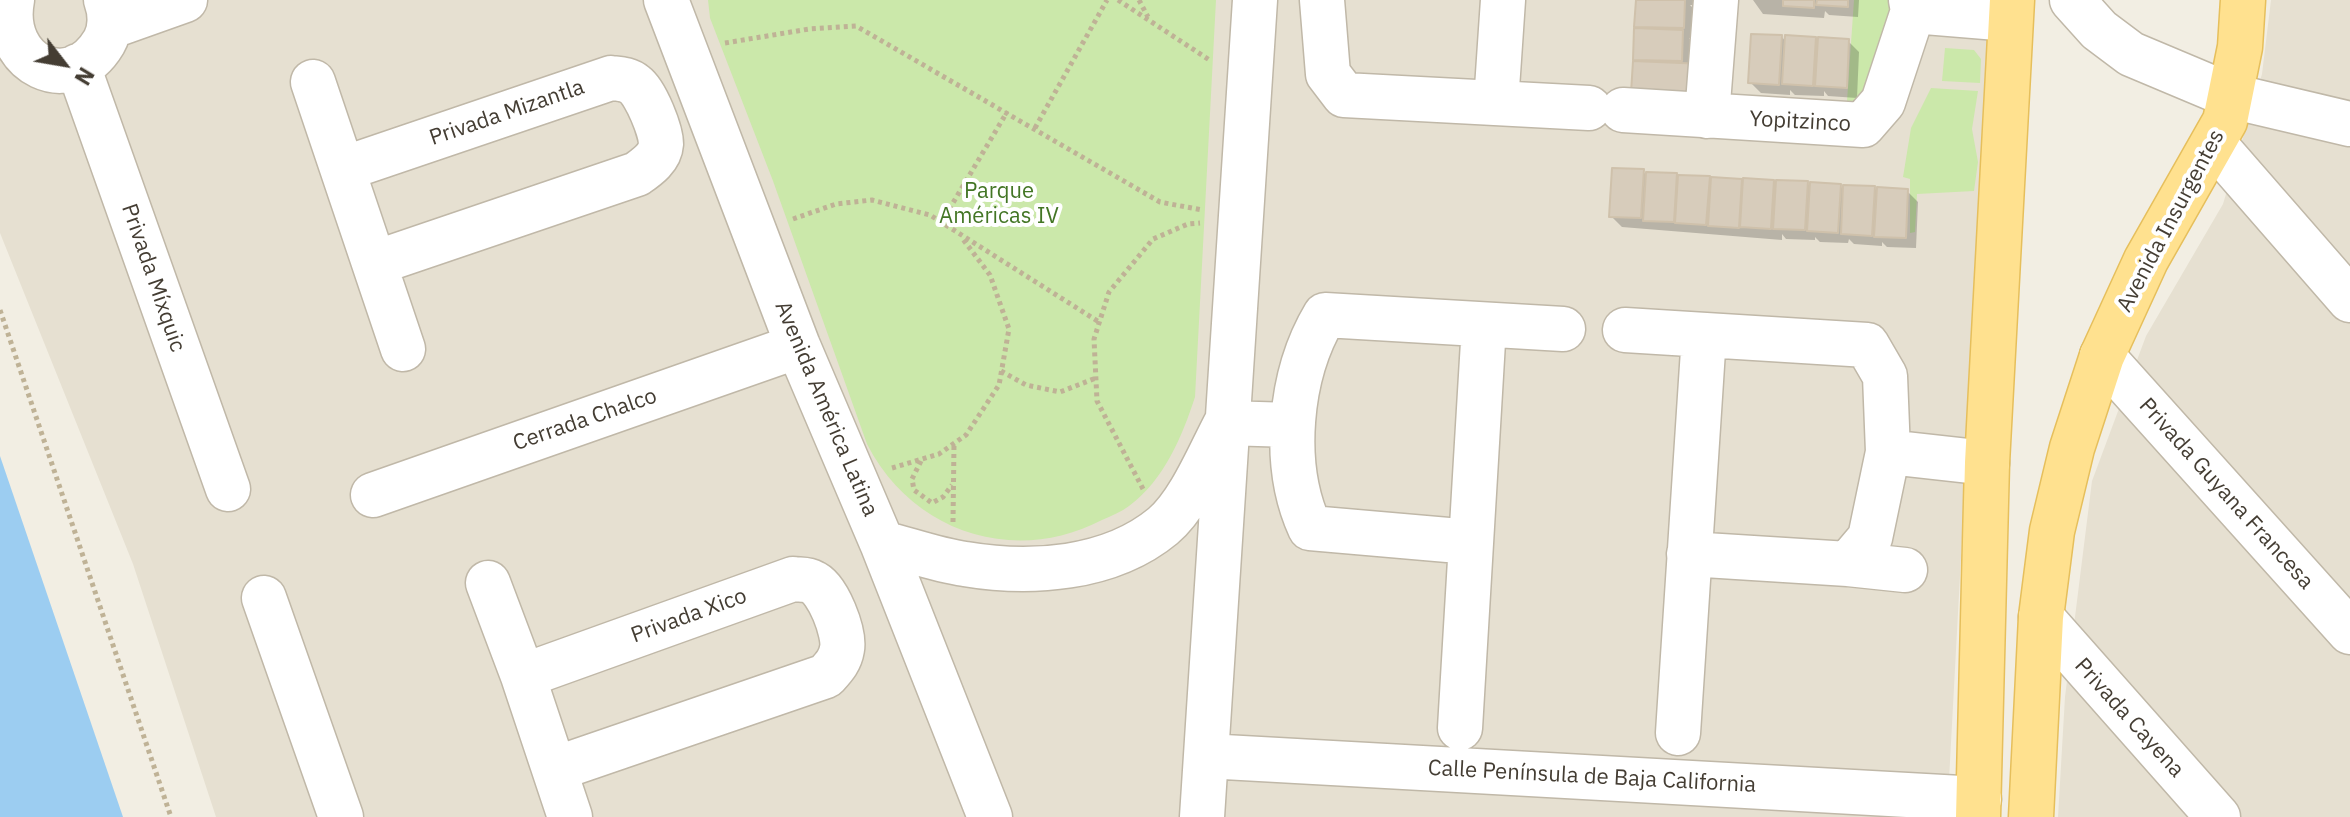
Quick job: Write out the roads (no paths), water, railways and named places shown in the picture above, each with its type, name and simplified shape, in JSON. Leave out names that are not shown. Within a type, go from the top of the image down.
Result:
[{"type":"main road","name":"Avenida Insurgentes","points":[[2031,817],[2041,617],[2052,531],[2072,448],[2102,356],[2146,260],[2225,121],[2240,47],[2243,0]]},
{"type":"main road","points":[[1979,808],[1987,463],[2011,10]]},
{"type":"street","points":[[12,0],[8,31],[14,47],[25,59],[55,71],[87,63],[99,51],[107,37],[107,14],[185,0]]},
{"type":"street","name":"Avenida América Latina","points":[[666,0],[798,346],[882,543],[990,817]]},
{"type":"street","points":[[1202,817],[1255,0]]},
{"type":"street","name":"Yopitzinco","points":[[1322,0],[1328,74],[1344,95],[1863,125],[1883,102],[1912,6],[2011,10]]},
{"type":"street","points":[[1496,103],[1503,0]]},
{"type":"street","points":[[1707,116],[1716,0]]},
{"type":"street","points":[[2072,0],[2099,30],[2131,54],[2231,96],[2350,124]]},
{"type":"street","name":"Privada Míxquic","points":[[78,66],[228,489]]},
{"type":"street","name":"Privada Mizantla","points":[[343,169],[611,78],[625,79],[639,87],[654,117],[661,146],[653,162],[637,174],[375,263]]},
{"type":"street","points":[[313,82],[403,349]]},
{"type":"street","points":[[654,117],[703,98]]},
{"type":"street","points":[[2214,144],[2350,300]]},
{"type":"street","points":[[1471,542],[1310,528],[1300,505],[1291,425],[1310,340],[1325,315],[1563,329]]},
{"type":"street","points":[[1460,728],[1484,325]]},
{"type":"street","points":[[1625,330],[1867,345],[1885,376],[1888,452],[1870,538],[1848,564]]},
{"type":"street","points":[[1678,733],[1704,335]]},
{"type":"street","name":"Cerrada Chalco","points":[[373,495],[798,346]]},
{"type":"street","name":"Privada Guyana Francesa","points":[[2102,356],[2350,632]]},
{"type":"street","points":[[1226,423],[1291,425]]},
{"type":"street","points":[[882,543],[964,564],[1012,569],[1074,566],[1133,546],[1164,525],[1190,491],[1226,423]]},
{"type":"street","points":[[1888,452],[1987,463]]},
{"type":"street","points":[[1689,554],[1905,570]]},
{"type":"street","name":"Privada Xico","points":[[523,676],[793,579],[813,582],[826,592],[836,618],[843,645],[838,662],[826,676],[555,769]]},
{"type":"street","points":[[488,583],[570,817]]},
{"type":"street","points":[[836,618],[903,597]]},
{"type":"street","points":[[264,598],[341,817]]},
{"type":"street","name":"Privada Cayena","points":[[2041,617],[2218,817]]},
{"type":"street","name":"Calle Península de Baja California","points":[[1206,756],[1979,808]]},
{"type":"water","points":[[0,456],[123,817],[0,817]]},
{"type":"park label","name":"Parque Américas IV","points":[[999,204]]}]
